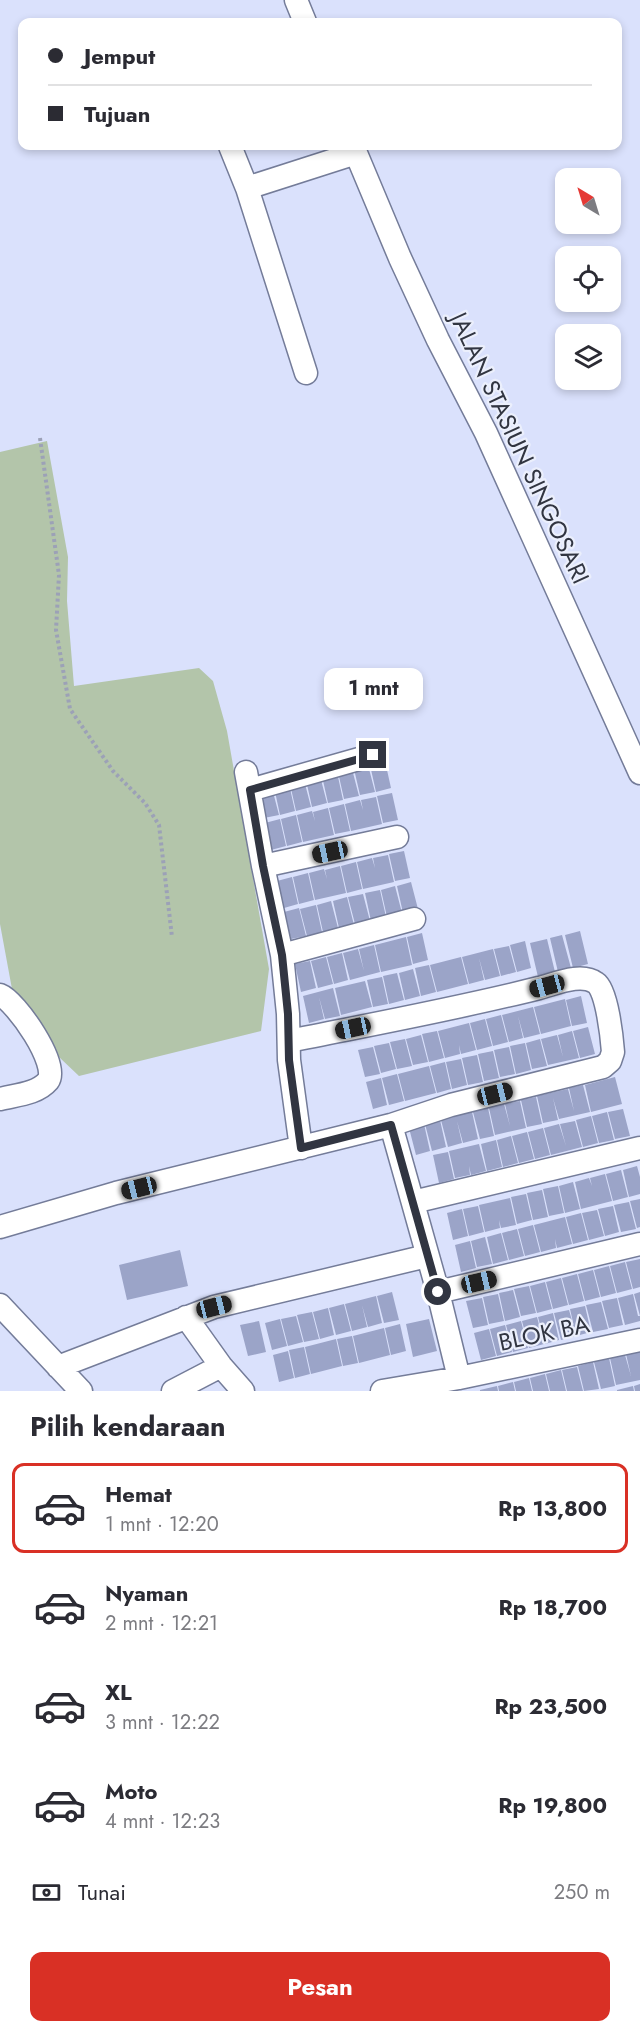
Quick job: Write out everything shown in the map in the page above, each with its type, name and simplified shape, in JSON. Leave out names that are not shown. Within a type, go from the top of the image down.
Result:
[{"type":"street","points":[[296,0],[303,18]]},
{"type":"street","points":[[232,150],[247,188],[306,373]]},
{"type":"street","points":[[247,188],[351,150]]},
{"type":"street","name":"JALAN STASIUN SINGOSARI","points":[[354,150],[405,268],[486,433],[640,773]]},
{"type":"street","points":[[301,1148],[289,1060],[287,991],[282,955],[248,781],[373,755]]},
{"type":"street","points":[[263,866],[397,837]]},
{"type":"street","points":[[282,955],[414,920]]},
{"type":"street","points":[[0,1227],[116,1193],[391,1125],[451,1105],[608,1064],[612,1058],[612,1045],[603,994],[599,986],[590,979],[577,979],[482,1003],[289,1041]]},
{"type":"street","points":[[0,995],[12,1003],[35,1035],[48,1060],[51,1074],[48,1081],[37,1089],[0,1099]]},
{"type":"street","points":[[391,1125],[438,1292],[459,1378]]},
{"type":"street","points":[[413,1202],[640,1148]]},
{"type":"street","points":[[438,1292],[640,1244]]},
{"type":"street","points":[[58,1367],[214,1307],[427,1256]]},
{"type":"street","points":[[0,1305],[81,1391]]},
{"type":"street","points":[[186,1317],[221,1366],[243,1391]]},
{"type":"street","name":"BLOK BA","points":[[382,1391],[459,1378],[640,1340]]},
{"type":"street","points":[[174,1391],[221,1366]]},
{"type":"path","points":[[40,438],[59,575],[56,630],[70,709],[113,771],[145,803],[159,825],[172,937]]},
{"type":"green space","points":[[47,441],[68,557],[67,601],[74,686],[199,668],[213,681],[227,731],[269,969],[261,1031],[79,1076],[40,1039],[12,989],[0,924],[0,452]]},
{"type":"building","points":[[385,761],[391,788],[376,792],[370,765]]},
{"type":"building","points":[[368,765],[375,792],[360,795],[354,769]]},
{"type":"building","points":[[352,769],[359,796],[344,799],[338,772]]},
{"type":"building","points":[[337,772],[343,800],[328,803],[322,776]]},
{"type":"building","points":[[320,776],[327,803],[312,807],[306,780]]},
{"type":"building","points":[[304,780],[311,807],[296,811],[290,784]]},
{"type":"building","points":[[289,784],[295,811],[280,815],[274,787]]},
{"type":"building","points":[[272,788],[279,815],[264,818],[258,791]]},
{"type":"building","points":[[392,793],[398,820],[383,823],[377,796]]},
{"type":"building","points":[[376,797],[382,824],[351,831],[345,804],[360,800],[363,810],[361,800]]},
{"type":"building","points":[[344,804],[350,831],[335,834],[329,808]]},
{"type":"building","points":[[328,808],[334,835],[303,842],[297,815],[312,811],[315,821],[313,812]]},
{"type":"building","points":[[296,815],[302,842],[287,846],[281,819]]},
{"type":"building","points":[[280,819],[286,846],[271,850],[265,823]]},
{"type":"building","points":[[404,851],[410,878],[395,881],[389,854]]},
{"type":"building","points":[[388,855],[394,882],[363,889],[357,862],[372,858],[375,868],[373,858]]},
{"type":"building","points":[[356,862],[362,889],[347,893],[341,866]]},
{"type":"building","points":[[340,866],[346,893],[315,900],[309,873],[324,869],[327,879],[325,870]]},
{"type":"building","points":[[308,873],[314,900],[299,904],[293,877]]},
{"type":"building","points":[[292,877],[298,904],[284,908],[277,881]]},
{"type":"building","points":[[411,882],[418,909],[403,913],[397,886]]},
{"type":"building","points":[[395,886],[402,913],[387,917],[381,890]]},
{"type":"building","points":[[380,890],[386,917],[371,921],[365,893]]},
{"type":"building","points":[[363,894],[370,921],[355,924],[348,897]]},
{"type":"building","points":[[347,897],[354,925],[339,928],[333,901]]},
{"type":"building","points":[[331,901],[338,928],[323,932],[317,905]]},
{"type":"building","points":[[316,905],[322,932],[307,936],[300,909]]},
{"type":"building","points":[[299,908],[306,936],[291,939],[284,912]]},
{"type":"building","points":[[580,931],[588,964],[573,968],[565,935]]},
{"type":"building","points":[[422,933],[428,960],[413,964],[407,937]]},
{"type":"building","points":[[562,935],[571,968],[558,972],[550,938]]},
{"type":"building","points":[[406,937],[412,965],[381,972],[375,945]]},
{"type":"building","points":[[547,939],[555,972],[538,977],[530,943]]},
{"type":"building","points":[[525,941],[531,968],[517,972],[510,945]]},
{"type":"building","points":[[374,945],[380,972],[350,980],[343,953],[358,949],[364,971],[359,949]]},
{"type":"building","points":[[509,946],[516,972],[501,976],[494,949]]},
{"type":"building","points":[[493,949],[500,976],[485,980],[479,958],[484,980],[469,984],[462,957]]},
{"type":"building","points":[[342,953],[348,980],[334,984],[327,957]]},
{"type":"building","points":[[326,957],[333,984],[318,988],[311,961]]},
{"type":"building","points":[[461,957],[468,984],[437,992],[430,965]]},
{"type":"building","points":[[310,961],[316,988],[301,992],[295,964]]},
{"type":"building","points":[[429,965],[436,992],[421,996],[415,968]]},
{"type":"building","points":[[413,969],[420,996],[405,1000],[399,973]]},
{"type":"building","points":[[397,973],[404,1000],[389,1004],[383,976]]},
{"type":"building","points":[[382,977],[388,1004],[373,1007],[367,980]]},
{"type":"building","points":[[365,981],[372,1007],[341,1015],[335,988]]},
{"type":"building","points":[[333,988],[340,1016],[325,1019],[319,997],[324,1019],[309,1023],[303,996]]},
{"type":"building","points":[[581,996],[587,1023],[572,1026],[566,1000]]},
{"type":"building","points":[[565,999],[571,1026],[541,1034],[534,1007]]},
{"type":"building","points":[[533,1007],[540,1034],[524,1038],[518,1016],[523,1038],[509,1042],[502,1015]]},
{"type":"building","points":[[501,1015],[508,1042],[493,1046],[486,1019]]},
{"type":"building","points":[[485,1019],[492,1046],[477,1050],[470,1023]]},
{"type":"building","points":[[469,1023],[476,1050],[461,1054],[459,1045],[460,1054],[445,1058],[438,1031]]},
{"type":"building","points":[[588,1027],[595,1054],[580,1058],[573,1031]]},
{"type":"building","points":[[437,1031],[444,1058],[429,1062],[422,1034]]},
{"type":"building","points":[[572,1031],[579,1058],[548,1065],[541,1039],[557,1035],[563,1057],[558,1035]]},
{"type":"building","points":[[421,1035],[428,1062],[413,1065],[406,1039]]},
{"type":"building","points":[[405,1039],[412,1066],[397,1069],[390,1042]]},
{"type":"building","points":[[540,1039],[547,1066],[532,1069],[526,1043]]},
{"type":"building","points":[[389,1043],[396,1069],[381,1073],[374,1046]]},
{"type":"building","points":[[525,1043],[531,1070],[516,1074],[510,1046]]},
{"type":"building","points":[[373,1047],[380,1074],[365,1077],[358,1050]]},
{"type":"building","points":[[509,1047],[515,1074],[500,1077],[494,1050]]},
{"type":"building","points":[[493,1051],[499,1078],[484,1081],[478,1054]]},
{"type":"building","points":[[477,1055],[483,1082],[468,1085],[462,1058]]},
{"type":"building","points":[[461,1059],[467,1085],[452,1089],[446,1062]]},
{"type":"building","points":[[445,1062],[451,1089],[437,1093],[430,1066]]},
{"type":"building","points":[[429,1066],[436,1093],[405,1101],[398,1074]]},
{"type":"building","points":[[397,1074],[404,1101],[389,1105],[382,1078]]},
{"type":"building","points":[[615,1077],[622,1104],[591,1112],[585,1085]]},
{"type":"building","points":[[381,1078],[387,1105],[373,1109],[366,1082]]},
{"type":"building","points":[[583,1085],[590,1112],[559,1119],[553,1098],[558,1120],[543,1123],[537,1096],[568,1089],[574,1111],[569,1088]]},
{"type":"building","points":[[536,1097],[542,1124],[527,1127],[521,1100]]},
{"type":"building","points":[[520,1101],[526,1128],[495,1135],[489,1108],[504,1104],[510,1126],[505,1104]]},
{"type":"building","points":[[488,1108],[494,1136],[480,1139],[473,1112]]},
{"type":"building","points":[[623,1109],[630,1136],[615,1139],[608,1112]]},
{"type":"building","points":[[472,1112],[478,1139],[463,1143],[457,1121],[462,1143],[448,1147],[441,1120]]},
{"type":"building","points":[[607,1112],[614,1140],[599,1143],[592,1116]]},
{"type":"building","points":[[591,1116],[598,1143],[583,1147],[576,1120]]},
{"type":"building","points":[[440,1120],[446,1147],[432,1151],[425,1124]]},
{"type":"building","points":[[575,1121],[582,1147],[551,1155],[544,1128],[559,1124],[566,1146],[560,1124]]},
{"type":"building","points":[[424,1124],[430,1151],[416,1155],[409,1128]]},
{"type":"building","points":[[543,1128],[550,1155],[535,1159],[528,1132]]},
{"type":"building","points":[[527,1132],[534,1159],[519,1163],[512,1136]]},
{"type":"building","points":[[511,1136],[518,1163],[503,1167],[497,1140]]},
{"type":"building","points":[[496,1140],[502,1167],[487,1171],[481,1144]]},
{"type":"building","points":[[479,1144],[486,1171],[471,1175],[469,1166],[470,1175],[455,1178],[449,1151]]},
{"type":"building","points":[[448,1152],[454,1179],[439,1183],[433,1155]]},
{"type":"building","points":[[637,1166],[640,1177],[640,1194],[629,1197],[623,1170]]},
{"type":"building","points":[[621,1170],[628,1197],[613,1201],[606,1174]]},
{"type":"building","points":[[605,1174],[612,1201],[581,1209],[575,1182],[589,1178],[592,1186],[590,1178]]},
{"type":"building","points":[[573,1182],[580,1209],[565,1213],[559,1186]]},
{"type":"building","points":[[558,1186],[564,1213],[549,1216],[543,1189]]},
{"type":"building","points":[[542,1190],[548,1217],[533,1220],[527,1193]]},
{"type":"building","points":[[526,1194],[532,1220],[517,1224],[511,1197]]},
{"type":"building","points":[[510,1198],[516,1225],[501,1228],[499,1220],[500,1228],[485,1232],[479,1205]]},
{"type":"building","points":[[640,1199],[640,1227],[637,1228],[630,1201]]},
{"type":"building","points":[[629,1202],[636,1229],[621,1232],[614,1205]]},
{"type":"building","points":[[478,1206],[484,1232],[469,1236],[463,1209]]},
{"type":"building","points":[[613,1206],[619,1232],[605,1236],[598,1209]]},
{"type":"building","points":[[462,1209],[468,1236],[453,1240],[447,1213]]},
{"type":"building","points":[[597,1210],[604,1236],[589,1240],[582,1213]]},
{"type":"building","points":[[581,1213],[588,1240],[573,1244],[566,1217]]},
{"type":"building","points":[[565,1217],[572,1244],[557,1248],[555,1239],[556,1248],[541,1252],[534,1225]]},
{"type":"building","points":[[533,1225],[540,1252],[525,1256],[518,1229]]},
{"type":"building","points":[[517,1229],[524,1256],[509,1260],[502,1233]]},
{"type":"building","points":[[501,1233],[508,1260],[493,1264],[487,1237]]},
{"type":"building","points":[[485,1237],[492,1264],[477,1267],[471,1241]]},
{"type":"building","points":[[470,1241],[476,1268],[461,1272],[455,1245]]},
{"type":"building","points":[[180,1250],[188,1286],[127,1300],[119,1265]]},
{"type":"building","points":[[640,1259],[640,1287],[633,1289],[626,1262]]},
{"type":"building","points":[[625,1262],[632,1289],[617,1293],[610,1266]]},
{"type":"building","points":[[609,1266],[616,1293],[601,1297],[594,1270]]},
{"type":"building","points":[[593,1270],[600,1297],[585,1301],[578,1274]]},
{"type":"building","points":[[577,1274],[584,1301],[569,1305],[562,1278]]},
{"type":"building","points":[[561,1278],[568,1305],[553,1309],[546,1282]]},
{"type":"building","points":[[545,1282],[552,1309],[537,1313],[530,1286]]},
{"type":"building","points":[[529,1286],[536,1313],[521,1316],[514,1289]]},
{"type":"building","points":[[513,1290],[520,1317],[505,1321],[499,1293]]},
{"type":"building","points":[[392,1292],[399,1320],[384,1323],[377,1296]]},
{"type":"building","points":[[640,1292],[640,1316],[634,1294]]},
{"type":"building","points":[[498,1294],[504,1321],[489,1324],[483,1297]]},
{"type":"building","points":[[633,1294],[638,1316],[640,1316],[640,1321],[625,1325],[618,1298]]},
{"type":"building","points":[[376,1296],[382,1323],[368,1327],[362,1305],[367,1327],[352,1331],[345,1304]]},
{"type":"building","points":[[482,1298],[488,1325],[473,1328],[466,1301]]},
{"type":"building","points":[[617,1298],[623,1325],[609,1328],[602,1301]]},
{"type":"building","points":[[601,1302],[608,1329],[593,1332],[586,1305]]},
{"type":"building","points":[[344,1304],[351,1331],[336,1335],[329,1308]]},
{"type":"building","points":[[585,1306],[591,1332],[561,1340],[554,1313],[569,1310],[575,1331],[570,1309]]},
{"type":"building","points":[[328,1308],[334,1335],[320,1339],[313,1312]]},
{"type":"building","points":[[312,1312],[319,1339],[304,1342],[297,1315]]},
{"type":"building","points":[[553,1313],[559,1340],[545,1344],[538,1317]]},
{"type":"building","points":[[296,1316],[303,1342],[288,1346],[281,1319]]},
{"type":"building","points":[[537,1317],[544,1344],[529,1348],[522,1321]]},
{"type":"building","points":[[280,1319],[287,1346],[272,1350],[265,1323]]},
{"type":"building","points":[[429,1319],[437,1351],[413,1357],[406,1324]]},
{"type":"building","points":[[259,1321],[266,1352],[248,1356],[240,1325]]},
{"type":"building","points":[[521,1321],[528,1348],[513,1352],[506,1325]]},
{"type":"building","points":[[400,1324],[406,1351],[391,1355],[385,1328]]},
{"type":"building","points":[[505,1325],[512,1352],[497,1356],[490,1329]]},
{"type":"building","points":[[384,1328],[390,1355],[359,1363],[353,1336]]},
{"type":"building","points":[[489,1329],[496,1356],[481,1360],[474,1333]]},
{"type":"building","points":[[352,1336],[358,1363],[343,1366],[337,1339]]},
{"type":"building","points":[[336,1339],[342,1366],[311,1374],[305,1347]]},
{"type":"building","points":[[304,1347],[310,1374],[295,1378],[289,1350]]},
{"type":"building","points":[[288,1351],[294,1378],[279,1382],[273,1355]]},
{"type":"building","points":[[640,1351],[640,1380],[616,1385],[610,1358],[625,1355],[631,1376],[626,1354]]},
{"type":"building","points":[[609,1358],[615,1386],[601,1389],[594,1362]]},
{"type":"building","points":[[593,1362],[599,1389],[584,1391],[578,1366]]},
{"type":"building","points":[[577,1367],[583,1391],[567,1391],[562,1370]]},
{"type":"building","points":[[561,1370],[566,1391],[550,1391],[546,1374]]},
{"type":"building","points":[[545,1374],[549,1391],[533,1391],[530,1378]]},
{"type":"building","points":[[529,1378],[532,1391],[516,1391],[514,1382]]},
{"type":"building","points":[[513,1382],[515,1391],[499,1391],[498,1386]]},
{"type":"building","points":[[640,1384],[640,1391],[635,1391],[634,1386]]},
{"type":"building","points":[[497,1386],[498,1391],[480,1391],[480,1390]]},
{"type":"building","points":[[633,1386],[634,1391],[617,1391],[617,1390]]},
{"type":"route","points":[[373,755],[250,790],[282,955],[287,991],[289,1060],[301,1148],[391,1125],[405,1168],[438,1292]]}]
